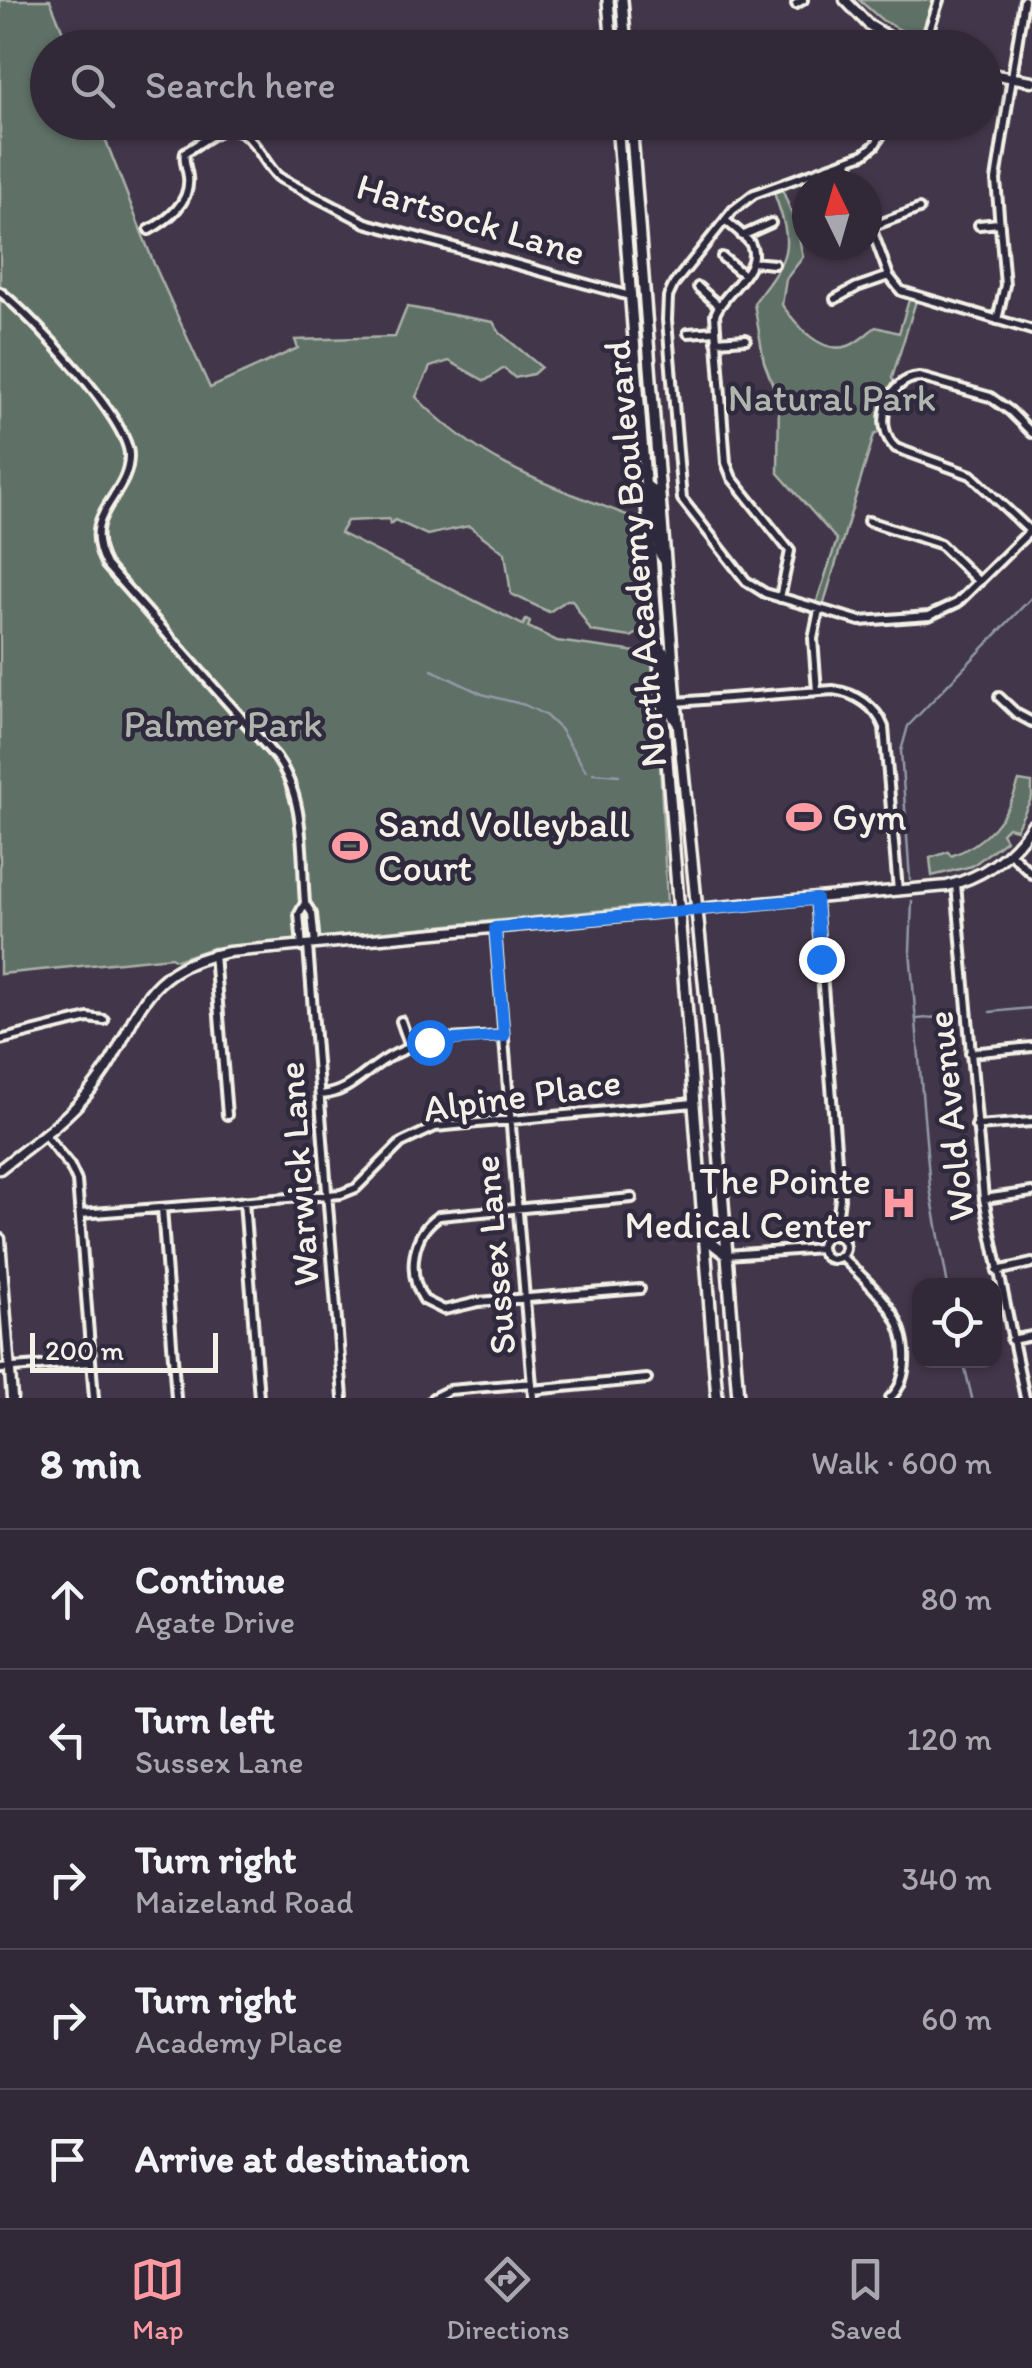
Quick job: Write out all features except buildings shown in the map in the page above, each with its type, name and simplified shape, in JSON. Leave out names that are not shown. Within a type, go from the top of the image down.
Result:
[{"type":"highway","points":[[608,0],[610,30]]},
{"type":"highway","points":[[622,0],[624,30]]},
{"type":"highway","name":"North Academy Boulevard","points":[[618,140],[716,1398]]},
{"type":"highway","name":"North Academy Boulevard","points":[[633,140],[676,702],[712,1060],[738,1398]]},
{"type":"highway","points":[[699,1167],[707,1179],[711,1236],[727,1255]]},
{"type":"main road","points":[[845,0],[878,30]]},
{"type":"main road","points":[[1002,76],[1032,82]]},
{"type":"main road","points":[[630,296],[645,295]]},
{"type":"main road","points":[[646,484],[654,490],[659,553],[665,562]]},
{"type":"main road","points":[[659,644],[666,654],[670,710],[678,724]]},
{"type":"main road","points":[[0,1169],[96,1084],[149,992],[177,969],[214,954],[956,884],[989,869],[1010,853],[1032,825]]},
{"type":"main road","points":[[0,1240],[5,1369],[12,1398]]},
{"type":"street","points":[[929,30],[939,0]]},
{"type":"street","points":[[996,320],[1005,285],[996,180],[1024,0]]},
{"type":"street","name":"Hartsock Lane","points":[[149,230],[165,222],[180,205],[188,182],[185,152],[206,140]]},
{"type":"street","name":"Hartsock Lane","points":[[252,140],[276,174],[366,223],[630,296]]},
{"type":"street","points":[[878,140],[848,162],[760,188],[725,220],[678,278],[668,298],[667,320],[680,486],[689,511],[740,575],[758,590],[870,622],[929,616],[957,603],[1031,530],[971,474],[890,444],[883,426],[896,386],[902,381],[926,378],[997,401],[1032,433]]},
{"type":"street","points":[[848,162],[851,170]]},
{"type":"street","points":[[882,223],[919,209]]},
{"type":"street","points":[[725,220],[752,250],[752,262],[714,314],[729,473],[790,551],[780,598]]},
{"type":"street","points":[[742,236],[771,223]]},
{"type":"street","points":[[979,225],[999,223]]},
{"type":"street","points":[[722,258],[744,275]]},
{"type":"street","points":[[882,259],[888,276],[901,292],[1032,330]]},
{"type":"street","points":[[752,262],[774,264]]},
{"type":"street","points":[[835,299],[888,276]]},
{"type":"street","points":[[698,287],[718,304]]},
{"type":"street","points":[[0,292],[52,340],[125,438],[128,467],[98,526],[102,556],[276,756],[287,774],[298,805],[305,903],[312,914],[309,946]]},
{"type":"street","points":[[688,334],[716,331]]},
{"type":"street","points":[[716,342],[746,339]]},
{"type":"street","points":[[868,521],[940,544],[979,582]]},
{"type":"street","points":[[816,691],[813,639],[819,610]]},
{"type":"street","points":[[676,702],[838,690],[872,708],[883,722],[898,892]]},
{"type":"street","points":[[999,697],[1032,722]]},
{"type":"street","points":[[1010,853],[1032,874]]},
{"type":"street","name":"Wold Avenue","points":[[956,884],[984,1198],[1025,1398]]},
{"type":"street","points":[[816,899],[840,1198],[835,1236]]},
{"type":"street","points":[[305,903],[300,914],[309,946]]},
{"type":"street","name":"Sussex Lane","points":[[495,928],[532,1390]]},
{"type":"street","name":"Warwick Lane","points":[[309,946],[343,1398]]},
{"type":"street","points":[[214,954],[227,1115]]},
{"type":"street","points":[[0,1040],[88,1018],[104,1020]]},
{"type":"street","points":[[401,1020],[410,1047]]},
{"type":"street","points":[[320,1095],[344,1091],[382,1060],[410,1047],[504,1036]]},
{"type":"street","points":[[970,1052],[1032,1047]]},
{"type":"street","name":"Alpine Place","points":[[80,1214],[327,1195],[356,1188],[393,1148],[444,1125],[694,1103]]},
{"type":"street","points":[[976,1126],[1032,1122]]},
{"type":"street","points":[[44,1134],[74,1174],[94,1398]]},
{"type":"street","points":[[984,1198],[1032,1192]]},
{"type":"street","points":[[632,1198],[438,1216],[418,1238],[415,1264],[420,1296],[437,1309],[640,1289]]},
{"type":"street","points":[[244,1201],[259,1398]]},
{"type":"street","points":[[162,1208],[176,1398]]},
{"type":"street","points":[[821,1248],[824,1240],[835,1236]]},
{"type":"street","points":[[835,1236],[844,1244],[841,1256]]},
{"type":"street","points":[[727,1255],[821,1248]]},
{"type":"street","points":[[821,1248],[828,1258],[841,1256]]},
{"type":"street","points":[[841,1256],[887,1302],[899,1321],[906,1350],[904,1375],[898,1391],[890,1398]]},
{"type":"street","points":[[997,1270],[1032,1264]]},
{"type":"street","points":[[1011,1340],[1032,1336]]},
{"type":"street","points":[[5,1369],[91,1362]]},
{"type":"street","points":[[433,1398],[449,1390],[532,1390],[647,1379]]},
{"type":"green space","name":"Palmer Park","points":[[0,0],[50,0],[62,30],[30,30],[30,140],[106,140],[154,264],[210,388],[298,348],[295,340],[395,337],[407,307],[493,322],[500,333],[541,367],[533,374],[515,378],[504,368],[485,381],[449,361],[430,367],[416,397],[466,440],[516,470],[632,517],[638,528],[641,631],[631,637],[591,631],[572,600],[549,612],[511,594],[505,553],[469,526],[427,535],[395,520],[390,524],[389,519],[347,521],[340,533],[523,625],[526,620],[530,622],[528,627],[557,641],[651,654],[667,904],[212,948],[176,960],[171,957],[0,974]]},
{"type":"green space","points":[[859,0],[934,0],[924,30],[901,30]]},
{"type":"green space","name":"Natural Park","points":[[782,189],[792,214],[792,260],[801,260],[786,279],[782,305],[810,336],[838,348],[852,345],[876,327],[899,333],[909,300],[916,301],[892,378],[894,383],[882,406],[880,432],[874,435],[823,606],[816,604],[837,540],[778,473],[779,401],[764,362],[754,303],[785,252],[785,227],[774,193]]},
{"type":"green space","points":[[1019,781],[1032,783],[1032,797],[1016,829],[1008,827],[1002,833],[1006,840],[972,866],[932,876],[930,858],[964,851],[985,836],[1009,806]]},
{"type":"waterway","points":[[910,880],[901,751],[908,726],[1032,597]]},
{"type":"waterway","points":[[432,670],[482,694],[525,705],[545,715],[560,729],[586,771]]},
{"type":"waterway","points":[[593,773],[619,775]]},
{"type":"waterway","points":[[912,901],[910,950],[930,1188],[947,1278]]},
{"type":"waterway","points":[[990,1012],[1032,1008]]},
{"type":"waterway","points":[[917,1019],[950,1016]]},
{"type":"waterway","points":[[965,1368],[972,1398]]},
{"type":"place","name":"Gym","points":[[804,817]]},
{"type":"place","name":"Sand Volleyball Court","points":[[350,846]]},
{"type":"place","name":"The Pointe Medical Center","points":[[899,1203]]},
{"type":"route","points":[[429,1042],[504,1036],[495,928],[816,899],[821,959]]}]
